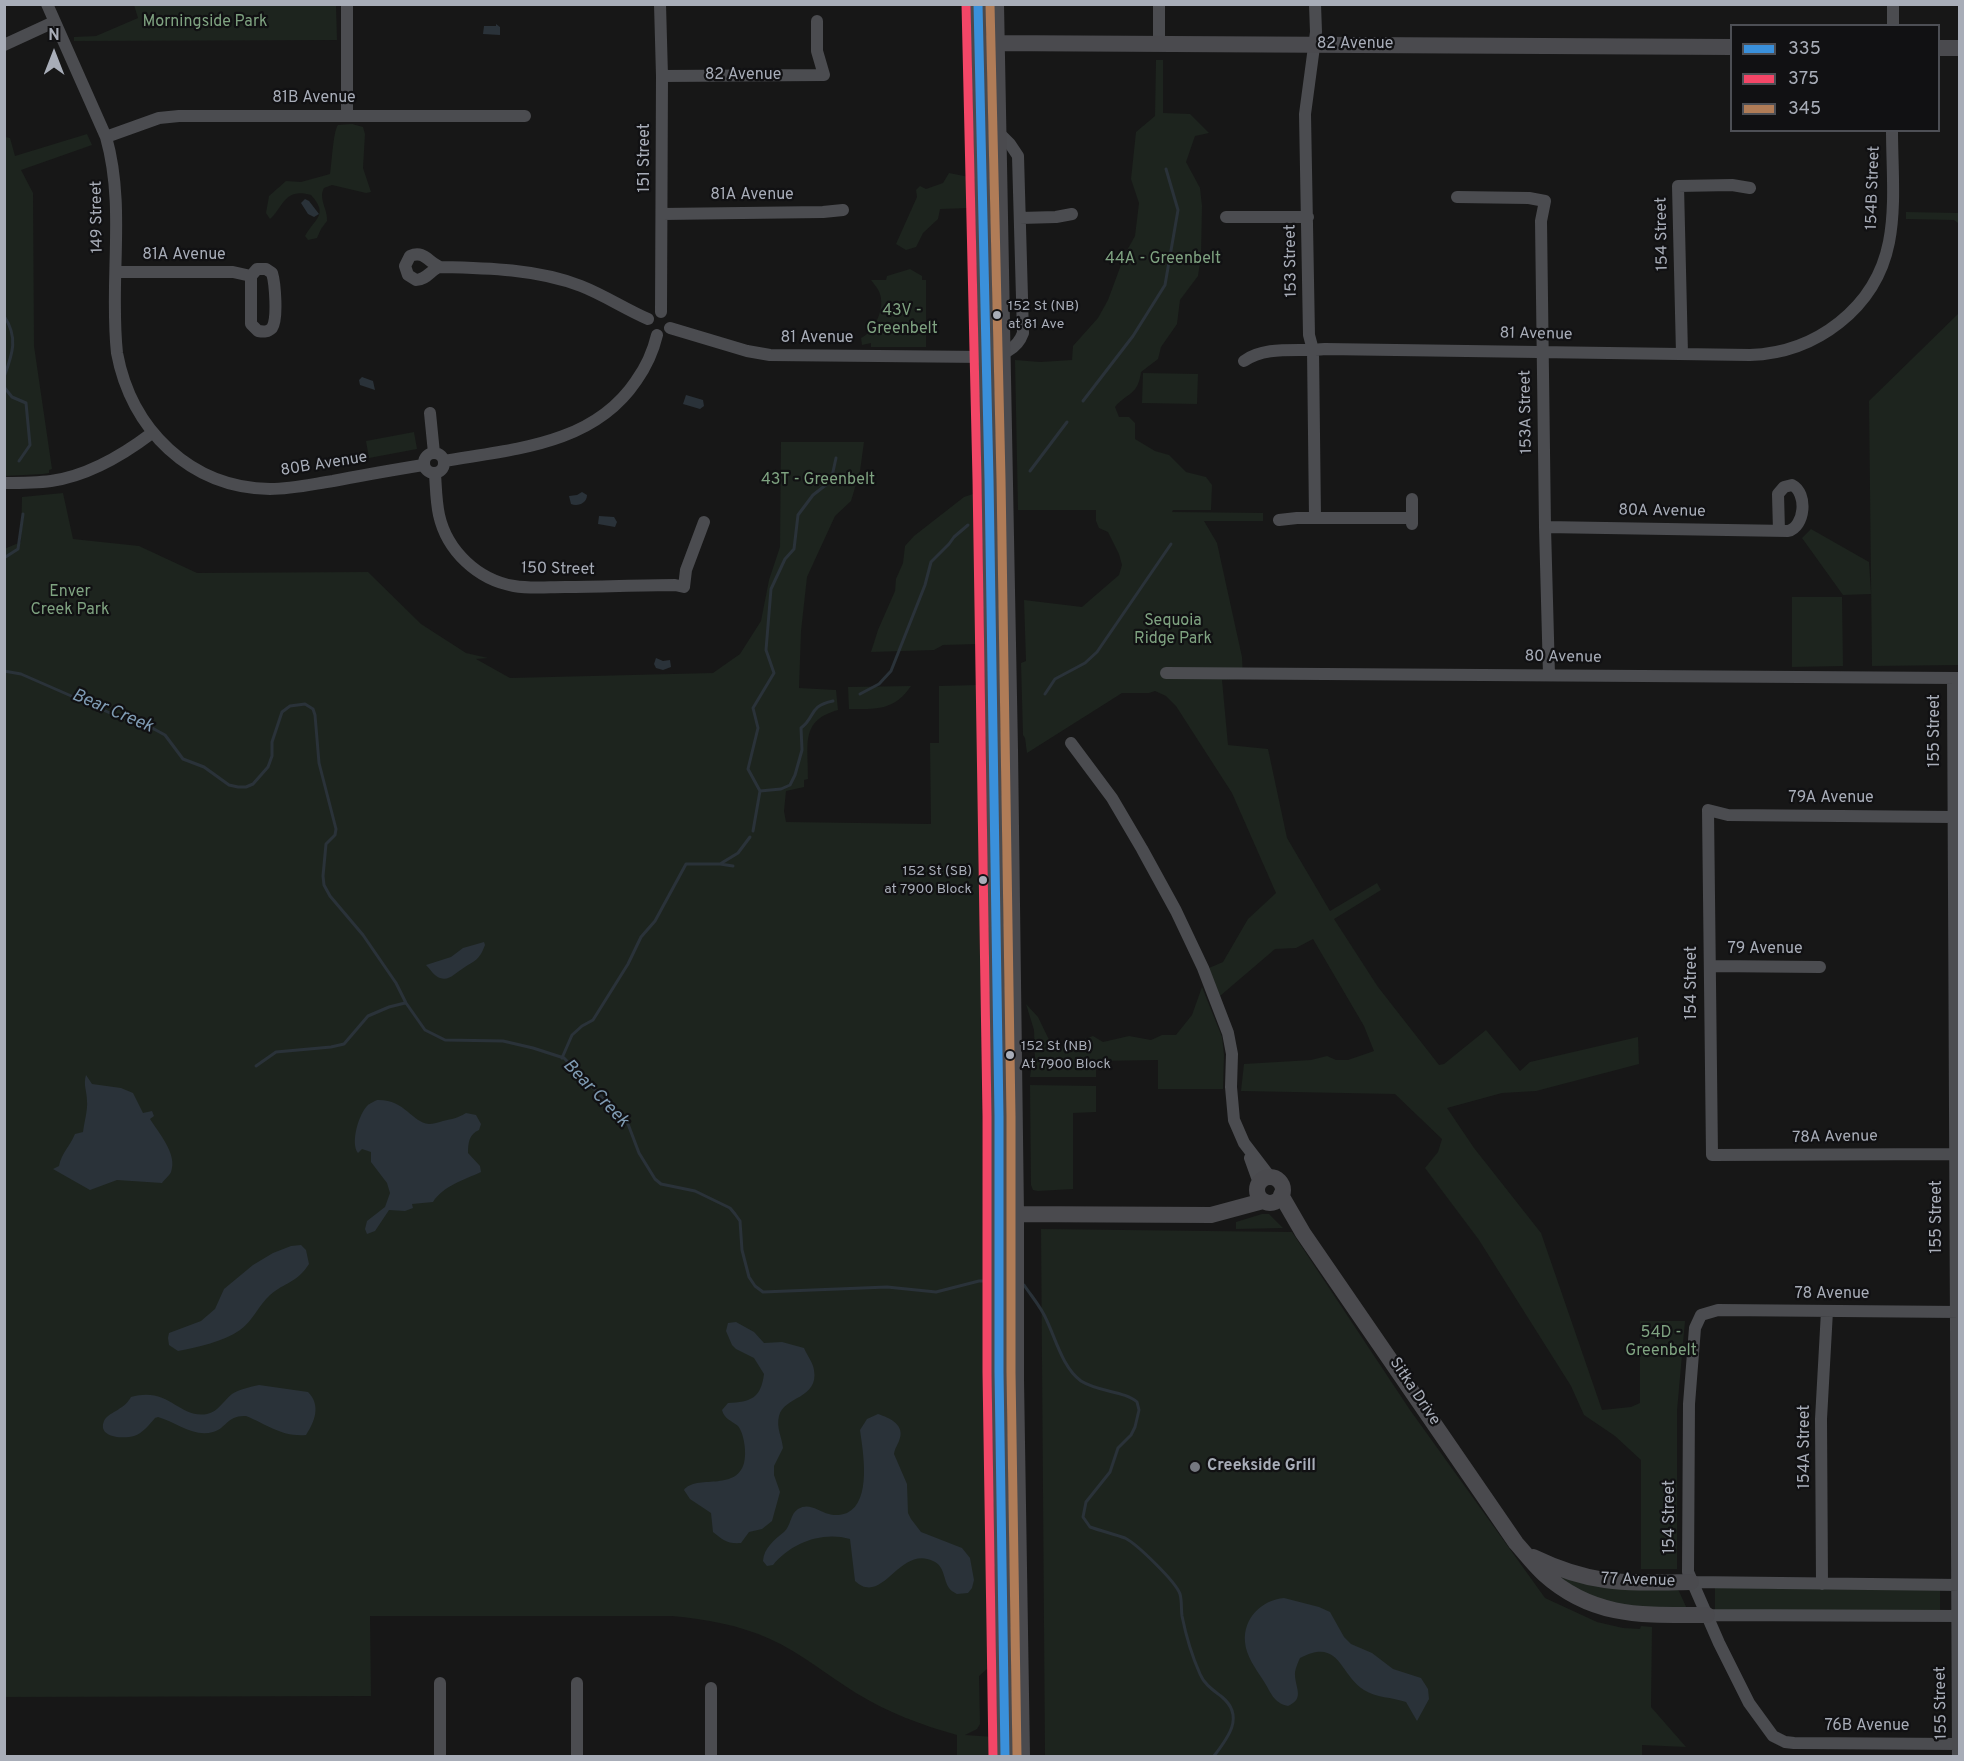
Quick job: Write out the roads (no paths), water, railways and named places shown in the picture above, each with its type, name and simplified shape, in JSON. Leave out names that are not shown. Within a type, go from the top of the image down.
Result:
[{"type":"main road","points":[[978,4],[999,1092],[998,1214],[1005,1756]]},
{"type":"main road","points":[[996,4],[1016,1214],[1022,1756]]},
{"type":"main road","name":"82 Avenue","points":[[979,43],[1730,47]]},
{"type":"main road","points":[[1940,48],[1959,48]]},
{"type":"main road","points":[[998,1214],[1211,1215],[1267,1192]]},
{"type":"main road","name":"Sitka Drive","points":[[1267,1192],[1303,1233],[1516,1543],[1525,1552]]},
{"type":"main road","name":"77 Avenue","points":[[1525,1552],[1568,1573],[1601,1581],[1691,1582]]},
{"type":"main road","name":"77 Avenue","points":[[1525,1552],[1544,1574],[1558,1585],[1598,1606],[1635,1615],[1707,1615]]},
{"type":"street","name":"149 Street","points":[[48,4],[106,136],[111,154],[115,189],[116,344],[120,369],[131,400],[152,433]]},
{"type":"street","points":[[347,4],[347,116]]},
{"type":"street","name":"151 Street","points":[[660,4],[661,312]]},
{"type":"street","points":[[1159,4],[1159,44]]},
{"type":"street","name":"153 Street","points":[[1316,4],[1314,45],[1305,114],[1309,335],[1313,350],[1316,518]]},
{"type":"street","points":[[1893,4],[1893,24]]},
{"type":"street","name":"82 Avenue","points":[[662,76],[824,75],[818,51],[817,21]]},
{"type":"street","points":[[4,45],[54,22]]},
{"type":"street","name":"81B Avenue","points":[[106,136],[170,116],[525,116]]},
{"type":"street","name":"154B Street","points":[[1827,333],[1848,316],[1862,300],[1883,262],[1891,224],[1892,132]]},
{"type":"street","points":[[999,133],[1018,156],[1023,333],[1018,341],[1003,354]]},
{"type":"street","name":"154 Street","points":[[1682,354],[1678,186],[1732,185],[1750,189]]},
{"type":"street","name":"153A Street","points":[[1457,197],[1529,198],[1545,201],[1541,221],[1549,675]]},
{"type":"street","name":"81A Avenue","points":[[662,214],[843,210]]},
{"type":"street","points":[[1020,218],[1072,214]]},
{"type":"street","points":[[1226,217],[1308,217]]},
{"type":"street","points":[[440,267],[550,276],[584,287],[648,319]]},
{"type":"street","name":"81A Avenue","points":[[264,268],[270,271],[273,277],[275,321],[267,331],[258,331],[251,324],[251,276],[255,270],[264,268]]},
{"type":"street","name":"81A Avenue","points":[[116,272],[232,272],[251,276]]},
{"type":"street","points":[[654,312],[661,312],[670,321],[670,328],[664,334],[657,335],[649,329],[648,319],[654,312]]},
{"type":"street","name":"81 Avenue","points":[[670,328],[770,356],[986,357],[1003,354]]},
{"type":"street","name":"81 Avenue","points":[[1244,361],[1256,354],[1267,352],[1313,350],[1762,354],[1792,348],[1827,333]]},
{"type":"street","points":[[444,461],[546,443],[588,426],[613,408],[628,392],[646,364],[657,335]]},
{"type":"street","points":[[430,413],[434,453]]},
{"type":"street","points":[[4,483],[48,481],[78,474],[120,453],[152,433]]},
{"type":"street","name":"80B Avenue","points":[[152,433],[173,453],[196,469],[229,483],[259,489],[291,488],[423,465]]},
{"type":"street","points":[[434,453],[441,456],[444,461],[442,470],[435,474],[429,472],[423,465],[426,456],[434,453]]},
{"type":"street","name":"150 Street","points":[[435,474],[439,516],[453,547],[479,572],[496,581],[517,586],[675,585],[684,587],[686,570],[704,522]]},
{"type":"street","points":[[1279,520],[1316,518],[1412,521],[1412,499]]},
{"type":"street","name":"80A Avenue","points":[[1545,527],[1779,531]]},
{"type":"street","name":"80 Avenue","points":[[1166,673],[1956,678]]},
{"type":"street","name":"155 Street","points":[[1956,678],[1953,817],[1957,1154],[1958,1750]]},
{"type":"street","points":[[1071,743],[1112,798],[1142,849],[1176,911],[1203,968],[1228,1034],[1232,1054],[1231,1087],[1234,1120],[1267,1192]]},
{"type":"street","name":"154 Street","points":[[1708,810],[1712,1155]]},
{"type":"street","name":"79A Avenue","points":[[1708,810],[1728,815],[1953,817]]},
{"type":"street","name":"79 Avenue","points":[[1710,966],[1820,967]]},
{"type":"street","name":"78A Avenue","points":[[1712,1155],[1957,1154]]},
{"type":"street","name":"78 Avenue","points":[[1705,1312],[1718,1310],[1957,1312]]},
{"type":"street","name":"154A Street","points":[[1822,1584],[1821,1419],[1827,1311]]},
{"type":"street","name":"154 Street","points":[[1705,1312],[1699,1317],[1695,1328],[1689,1404],[1688,1572],[1749,1703],[1769,1732],[1777,1738]]},
{"type":"street","name":"77 Avenue","points":[[1691,1582],[1958,1585]]},
{"type":"street","name":"77 Avenue","points":[[1707,1615],[1958,1616]]},
{"type":"street","points":[[440,1683],[440,1756]]},
{"type":"street","points":[[577,1683],[577,1756]]},
{"type":"street","points":[[711,1688],[711,1756]]},
{"type":"street","name":"76B Avenue","points":[[1777,1738],[1794,1743],[1958,1750]]},
{"type":"waterway","points":[[1083,401],[1133,336],[1165,285],[1178,210],[1166,169]]},
{"type":"waterway","points":[[4,316],[13,339],[4,377]]},
{"type":"waterway","points":[[4,387],[12,397],[26,403],[30,445],[19,461]]},
{"type":"waterway","points":[[1030,471],[1067,422]]},
{"type":"waterway","points":[[760,791],[748,769],[758,728],[753,708],[774,673],[766,650],[771,589],[785,559],[794,549],[798,515],[813,495],[831,481],[836,458]]},
{"type":"waterway","points":[[4,558],[18,549],[23,514]]},
{"type":"waterway","points":[[860,694],[879,684],[891,671],[925,585],[931,562],[968,525]]},
{"type":"waterway","points":[[1045,694],[1055,679],[1085,663],[1097,652],[1171,544]]},
{"type":"waterway","name":"Bear Creek","points":[[4,671],[21,674],[117,716],[154,729],[165,735],[183,759],[204,767],[229,785],[238,787],[253,784],[268,767],[272,756],[272,742],[282,712],[290,706],[305,704],[313,709],[319,763],[336,829],[335,835],[326,844],[324,885],[330,896],[363,935],[425,1030],[445,1040],[503,1041],[564,1058],[628,1124],[639,1153],[655,1179],[661,1184],[695,1191],[730,1208],[740,1221],[742,1250],[749,1277],[763,1292],[887,1287],[936,1292],[979,1281],[993,1281]]},
{"type":"waterway","points":[[753,831],[760,791],[781,789],[790,785],[802,750],[801,728],[816,709],[833,701]]},
{"type":"waterway","points":[[562,1058],[572,1035],[593,1020],[628,964],[641,937],[655,921],[686,864],[720,864],[738,853],[750,837]]},
{"type":"waterway","points":[[720,864],[733,866]]},
{"type":"waterway","points":[[256,1066],[276,1052],[344,1044],[368,1016],[405,1003]]},
{"type":"waterway","name":"Bear Creek","points":[[1021,1285],[1024,1285],[1042,1312],[1069,1369],[1088,1385],[1132,1398],[1137,1402],[1139,1410],[1135,1427],[1131,1435],[1118,1448],[1110,1472],[1086,1502],[1083,1517],[1090,1527],[1131,1542],[1156,1564],[1177,1588],[1181,1597],[1187,1638],[1200,1674],[1206,1684],[1229,1704],[1232,1712],[1232,1727],[1214,1756]]},
{"type":"place","name":"152 St (NB) at 81 Ave","points":[[997,315]]},
{"type":"place","name":"152 St (SB) at 7900 Block","points":[[983,880]]},
{"type":"place","name":"152 St (NB) At 7900 Block","points":[[1010,1055]]},
{"type":"place","name":"Creekside Grill","points":[[1195,1467]]},
{"type":"park label","name":"Morningside Park","points":[[205,23]]},
{"type":"park label","name":"44A - Greenbelt","points":[[1163,260]]},
{"type":"park label","name":"43V - Greenbelt","points":[[902,321]]},
{"type":"park label","name":"43T - Greenbelt","points":[[818,481]]},
{"type":"park label","name":"Enver Creek Park","points":[[70,602]]},
{"type":"park label","name":"Sequoia Ridge Park","points":[[1173,631]]},
{"type":"park label","name":"54D - Greenbelt","points":[[1661,1343]]}]
